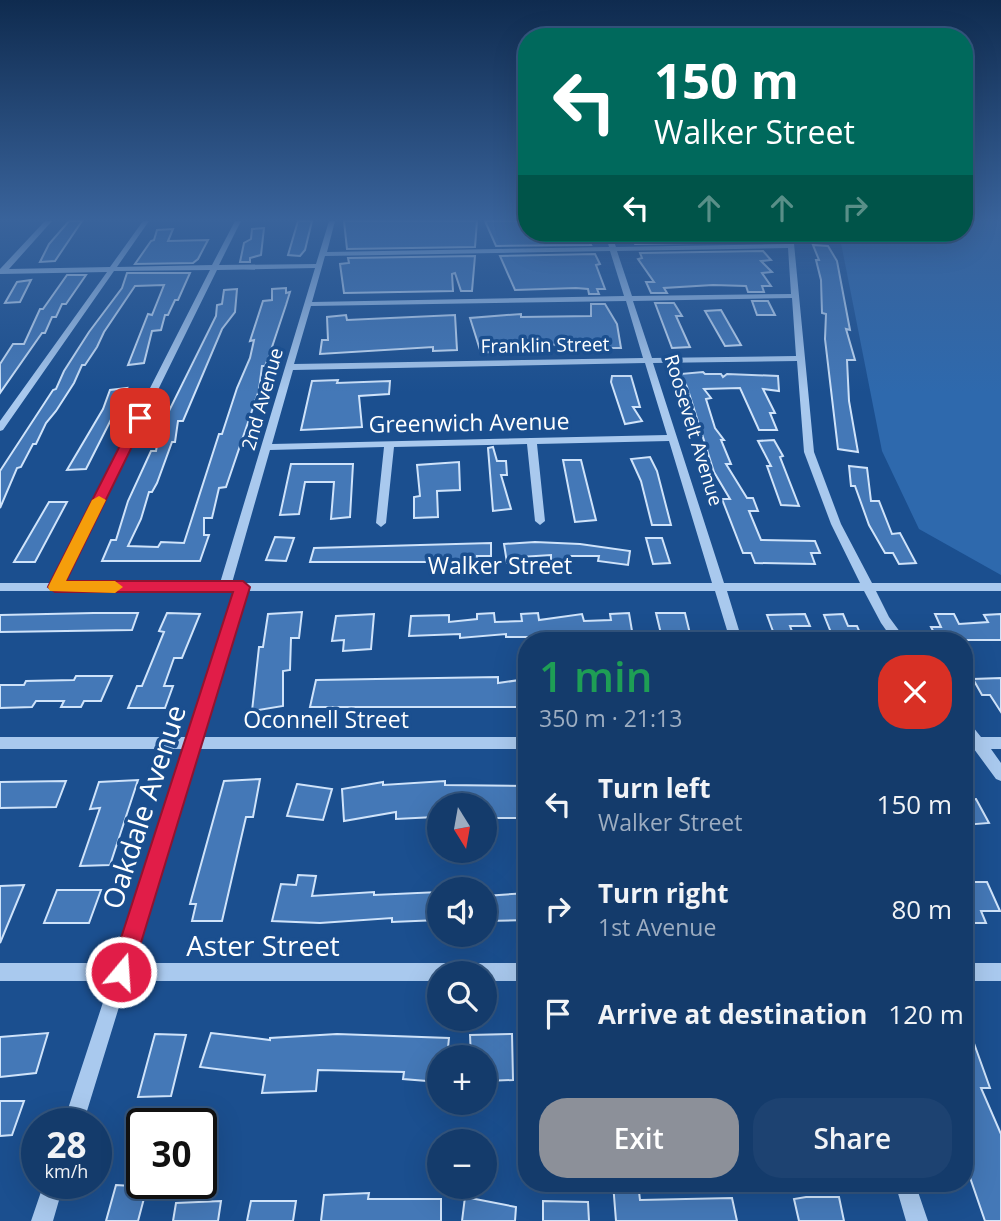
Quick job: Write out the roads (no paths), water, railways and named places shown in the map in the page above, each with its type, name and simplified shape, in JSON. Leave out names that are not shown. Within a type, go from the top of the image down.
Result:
[{"type":"street","points":[[0,428],[106,278]]},
{"type":"street","points":[[55,587],[210,278]]},
{"type":"street","name":"2nd Avenue","points":[[225,587],[314,278]]},
{"type":"street","name":"Roosevelt Avenue","points":[[622,278],[733,632]]},
{"type":"street","points":[[794,278],[809,452],[836,524],[885,620],[894,632]]},
{"type":"street","points":[[308,304],[795,296]]},
{"type":"street","name":"Franklin Street","points":[[290,367],[801,358]]},
{"type":"street","name":"Greenwich Avenue","points":[[267,447],[672,438]]},
{"type":"street","points":[[533,441],[540,521]]},
{"type":"street","points":[[381,523],[389,444]]},
{"type":"street","name":"Walker Street","points":[[0,587],[1001,587]]},
{"type":"street","name":"Oakdale Avenue","points":[[78,1108],[243,587]]},
{"type":"street","name":"Oconnell Street","points":[[0,743],[518,743]]},
{"type":"street","points":[[973,743],[1001,743]]},
{"type":"street","points":[[973,745],[1001,774]]},
{"type":"street","name":"Aster Street","points":[[0,972],[518,972]]},
{"type":"street","points":[[973,972],[1001,972]]},
{"type":"street","points":[[908,1192],[917,1221]]},
{"type":"street","points":[[42,1221],[49,1199]]}]
